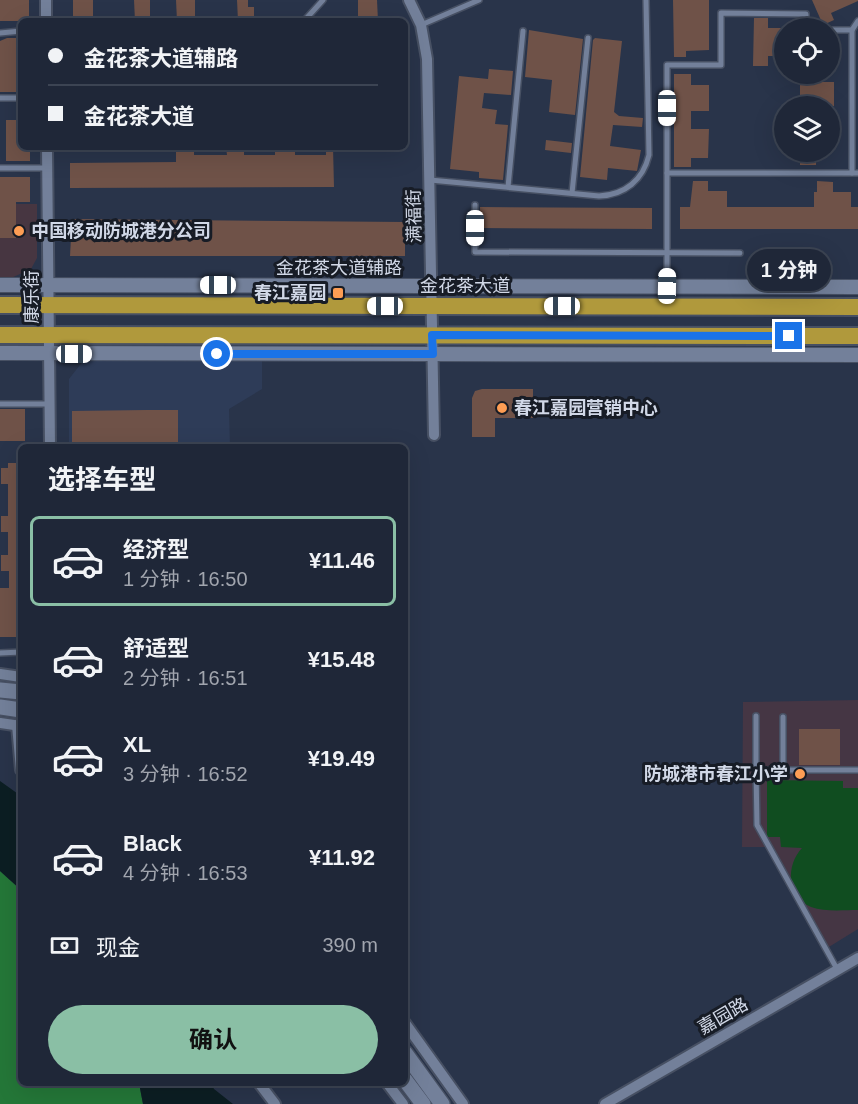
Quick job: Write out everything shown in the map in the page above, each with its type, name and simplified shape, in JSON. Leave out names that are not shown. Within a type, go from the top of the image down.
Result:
[{"type":"highway","name":"金花茶大道","points":[[0,305],[858,307]]},
{"type":"highway","points":[[0,334],[858,336]]},
{"type":"main road","points":[[0,690],[18,692]]},
{"type":"main road","points":[[0,707],[18,710]]},
{"type":"main road","points":[[408,1057],[442,1104]]},
{"type":"main road","points":[[408,1084],[423,1104]]},
{"type":"street","points":[[46,0],[46,18]]},
{"type":"street","name":"满福街","points":[[409,0],[421,25],[427,59],[434,435]]},
{"type":"street","name":"康乐街","points":[[47,150],[50,444]]},
{"type":"street","name":"金花茶大道辅路","points":[[0,285],[858,287]]},
{"type":"street","points":[[0,353],[858,355]]},
{"type":"street","points":[[0,674],[18,677]]},
{"type":"street","points":[[0,723],[18,726]]},
{"type":"street","name":"嘉园路","points":[[605,1104],[858,958]]},
{"type":"street","points":[[408,1027],[463,1104]]},
{"type":"street","points":[[262,1086],[275,1104]]},
{"type":"street","points":[[389,1086],[403,1104]]},
{"type":"lane","points":[[307,18],[324,0]]},
{"type":"lane","points":[[421,25],[479,0]]},
{"type":"lane","points":[[430,180],[599,196],[620,192],[638,178],[647,163],[646,0]]},
{"type":"lane","points":[[667,286],[668,65],[721,65],[721,13],[806,14],[806,18]]},
{"type":"lane","points":[[667,173],[855,173],[852,30],[858,21]]},
{"type":"lane","points":[[840,30],[852,30]]},
{"type":"lane","points":[[0,33],[18,31]]},
{"type":"lane","points":[[508,187],[523,31]]},
{"type":"lane","points":[[572,193],[588,38]]},
{"type":"lane","points":[[0,98],[18,98]]},
{"type":"lane","points":[[0,168],[47,168]]},
{"type":"lane","points":[[475,204],[475,252],[740,253]]},
{"type":"lane","points":[[0,404],[49,404]]},
{"type":"lane","points":[[0,653],[18,652]]},
{"type":"lane","points":[[756,716],[757,825],[837,969]]},
{"type":"lane","points":[[783,717],[783,770]]},
{"type":"lane","points":[[756,770],[858,770]]},
{"type":"shaded area","name":"中国移动防城港分公司","points":[[0,204],[37,204],[37,258],[31,269],[9,279],[0,279]]},
{"type":"shaded area","points":[[262,359],[262,389],[229,409],[230,444],[69,444],[69,379],[83,361]]},
{"type":"shaded area","name":"防城港市春江小学","points":[[858,700],[858,929],[824,950],[765,847],[742,847],[743,702]]},
{"type":"shaded area","points":[[0,781],[18,794],[18,887],[0,871]]},
{"type":"shaded area","points":[[140,1086],[212,1086],[233,1104],[143,1104]]},
{"type":"green space","points":[[767,780],[843,781],[843,788],[858,788],[858,910],[816,909],[797,896],[791,880],[791,871],[802,848],[781,847],[780,837],[767,837]]},
{"type":"green space","points":[[0,871],[18,887],[18,1086],[140,1086],[143,1104],[0,1104]]},
{"type":"building","points":[[0,0],[29,0],[29,18],[18,18],[18,21],[0,21]]},
{"type":"building","points":[[73,0],[93,0],[93,18],[73,18]]},
{"type":"building","points":[[134,0],[150,0],[150,18],[135,18]]},
{"type":"building","points":[[176,0],[195,0],[195,18],[177,18]]},
{"type":"building","points":[[237,0],[248,0],[248,7],[254,7],[254,18],[238,18]]},
{"type":"building","points":[[358,0],[377,0],[378,18],[358,18]]},
{"type":"building","points":[[673,0],[709,0],[709,50],[686,51],[686,57],[674,57]]},
{"type":"building","points":[[812,0],[858,0],[831,13],[833,18],[820,18]]},
{"type":"building","points":[[754,18],[768,18],[768,28],[774,28],[774,56],[768,56],[768,66],[753,66]]},
{"type":"building","points":[[529,30],[583,39],[575,115],[549,112],[552,80],[525,77]]},
{"type":"building","points":[[7,38],[18,38],[18,92],[0,92],[0,41]]},
{"type":"building","points":[[595,38],[622,41],[614,112],[619,116],[643,118],[642,127],[613,125],[610,146],[641,150],[637,171],[608,168],[607,180],[580,177]]},
{"type":"building","points":[[489,69],[513,71],[511,95],[484,93],[482,108],[497,110],[495,124],[508,125],[503,180],[479,178],[479,172],[450,169],[459,76],[488,79]]},
{"type":"building","points":[[674,74],[691,74],[691,85],[709,85],[709,111],[691,111],[691,129],[709,129],[708,158],[691,158],[691,167],[674,167]]},
{"type":"building","points":[[800,84],[834,84],[834,96],[800,96]]},
{"type":"building","points":[[6,120],[18,120],[18,150],[30,150],[30,161],[6,161]]},
{"type":"building","points":[[546,140],[572,143],[571,153],[545,150]]},
{"type":"building","points":[[176,150],[194,150],[194,155],[227,155],[226,150],[244,150],[244,155],[275,155],[275,150],[295,150],[295,155],[326,155],[326,150],[333,150],[334,187],[70,188],[70,163],[176,162]]},
{"type":"building","points":[[800,162],[816,162],[816,165],[800,165]]},
{"type":"building","points":[[0,177],[30,177],[30,202],[16,202],[16,238],[0,238]]},
{"type":"building","points":[[693,181],[708,181],[708,191],[727,191],[727,207],[814,207],[817,181],[833,182],[833,192],[851,192],[851,207],[858,207],[858,229],[680,229],[680,207],[690,207]]},
{"type":"building","points":[[480,207],[652,208],[652,229],[480,228]]},
{"type":"building","points":[[72,219],[405,222],[405,256],[70,256]]},
{"type":"building","name":"春江嘉园营销中心","points":[[533,389],[533,418],[495,418],[495,437],[472,437],[472,398],[475,391]]},
{"type":"building","points":[[0,409],[25,409],[25,441],[0,441]]},
{"type":"building","points":[[178,410],[178,444],[72,444],[72,411]]},
{"type":"building","points":[[8,463],[18,463],[18,637],[0,637],[0,588],[9,588],[9,571],[1,571],[1,555],[8,555],[8,532],[1,532],[1,516],[8,516],[8,484],[1,484],[1,468],[8,468]]},
{"type":"building","points":[[799,729],[840,729],[840,765],[799,765]]},
{"type":"place","name":"中国移动防城港分公司","points":[[19,231]]},
{"type":"place","name":"春江嘉园","points":[[338,293]]},
{"type":"place","name":"春江嘉园营销中心","points":[[502,408]]},
{"type":"place","name":"防城港市春江小学","points":[[800,774]]},
{"type":"route","points":[[217,354],[433,354],[432,335],[789,336]]}]
